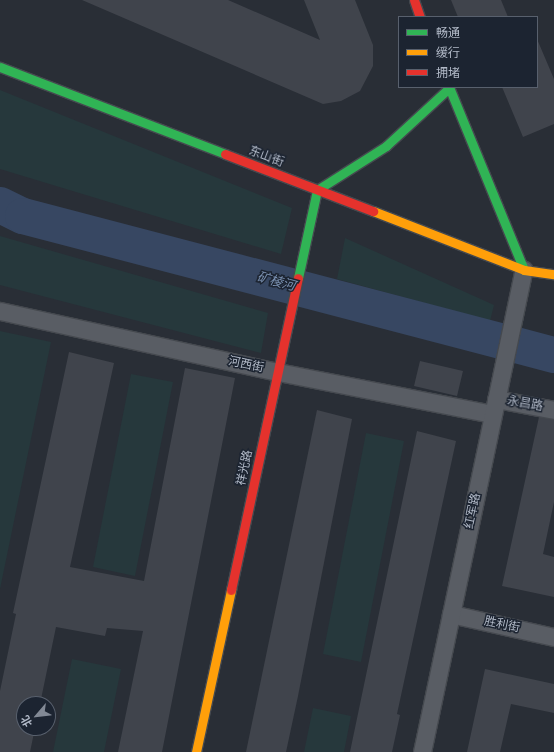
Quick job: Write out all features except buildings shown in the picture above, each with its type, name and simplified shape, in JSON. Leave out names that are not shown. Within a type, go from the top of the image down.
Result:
[{"type":"street","points":[[414,0],[420,16]]},
{"type":"street","name":"东山街","points":[[0,68],[524,270],[554,274]]},
{"type":"street","points":[[317,190],[386,146],[449,88],[524,270]]},
{"type":"street","name":"祥光路","points":[[196,752],[317,190]]},
{"type":"street","name":"红军路","points":[[422,752],[524,270]]},
{"type":"street","name":"河西街","points":[[0,311],[278,372],[494,409]]},
{"type":"street","name":"永昌路","points":[[494,409],[554,410]]},
{"type":"street","name":"胜利街","points":[[451,614],[554,637]]},
{"type":"shaded area","points":[[0,90],[292,208],[281,254],[0,169]]},
{"type":"shaded area","points":[[0,236],[268,313],[261,353],[0,285]]},
{"type":"shaded area","points":[[345,238],[494,305],[490,321],[337,279]]},
{"type":"shaded area","points":[[0,331],[51,342],[0,589]]},
{"type":"shaded area","points":[[131,374],[173,382],[135,576],[93,567]]},
{"type":"shaded area","points":[[366,433],[404,441],[361,662],[323,654]]},
{"type":"shaded area","points":[[72,659],[121,669],[104,752],[53,752]]},
{"type":"shaded area","points":[[313,708],[351,716],[344,752],[304,752]]},
{"type":"waterway","name":"矿棱河","points":[[0,205],[23,216],[554,355]]},
{"type":"traffic: fast","points":[[0,67],[225,154]]},
{"type":"traffic: fast","points":[[449,88],[524,270]]},
{"type":"traffic: fast","points":[[298,278],[317,190],[386,146],[449,88]]},
{"type":"traffic: slow","points":[[373,211],[524,270],[554,274]]},
{"type":"traffic: slow","points":[[196,752],[231,590]]},
{"type":"traffic: jam","points":[[414,0],[420,16]]},
{"type":"traffic: jam","points":[[225,154],[373,211]]},
{"type":"traffic: jam","points":[[231,590],[298,278]]}]
